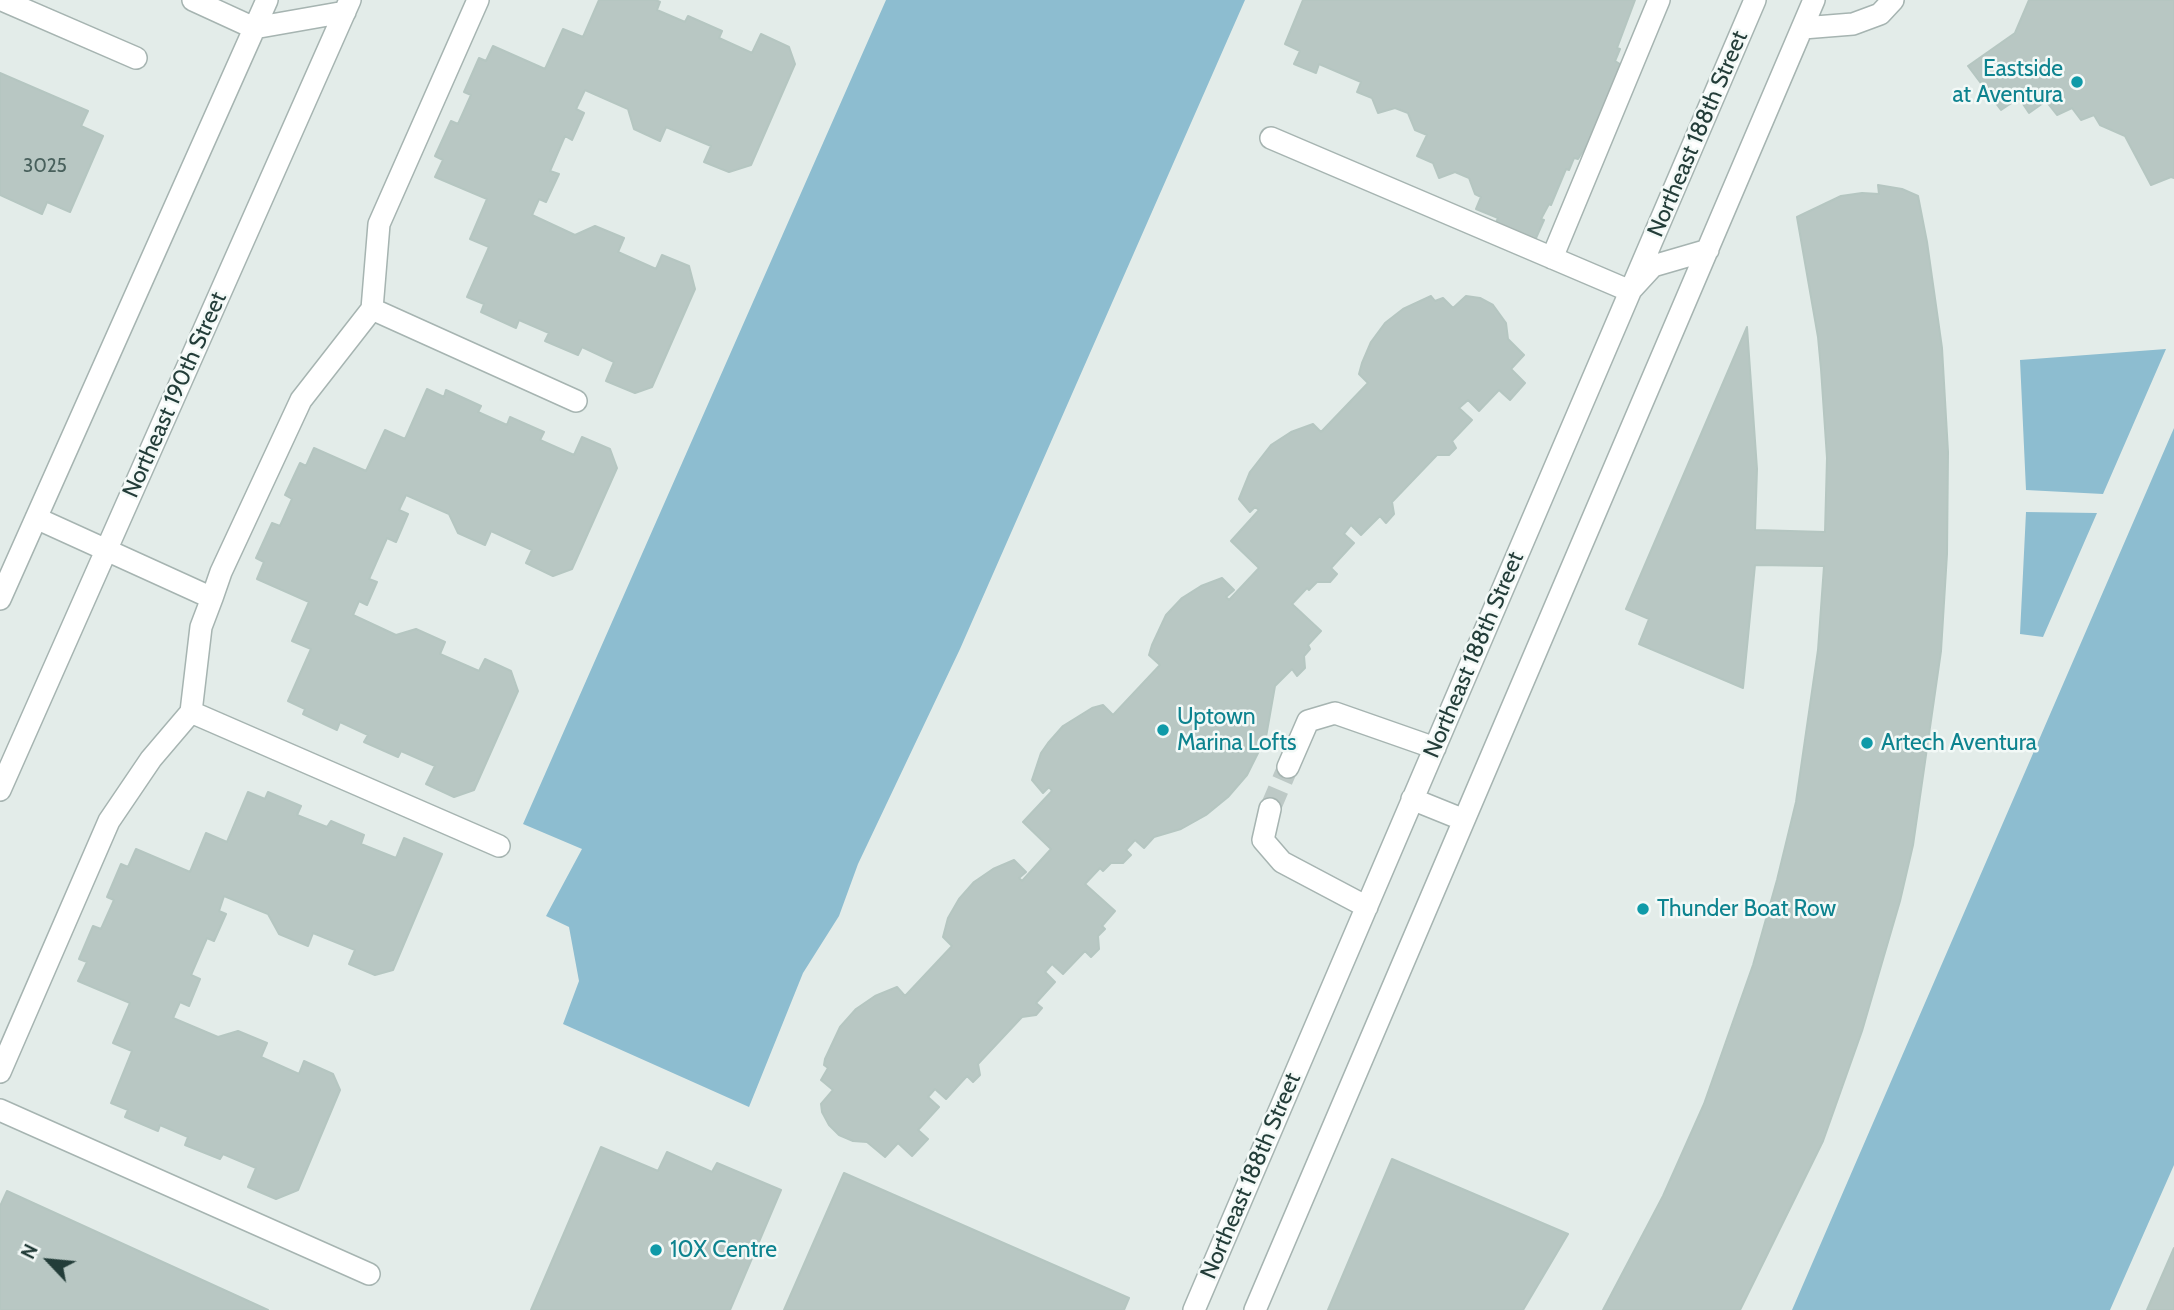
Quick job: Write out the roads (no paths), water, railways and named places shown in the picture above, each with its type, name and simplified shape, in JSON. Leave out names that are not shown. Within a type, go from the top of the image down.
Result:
[{"type":"street","points":[[2,0],[136,58]]},
{"type":"street","points":[[192,0],[254,28],[343,4]]},
{"type":"street","points":[[0,599],[7,561],[36,518],[267,0]]},
{"type":"street","points":[[318,0],[343,4]]},
{"type":"street","points":[[0,1072],[109,821],[151,759],[191,712],[201,627],[220,572],[301,400],[372,309],[379,224],[478,0]]},
{"type":"street","points":[[1552,258],[1659,0]]},
{"type":"street","name":"Northeast 188th Street","points":[[1194,1310],[1755,0]]},
{"type":"street","points":[[1255,1310],[1814,0]]},
{"type":"street","points":[[1802,28],[1853,24],[1880,14],[1894,0]]},
{"type":"street","name":"Northeast 190th Street","points":[[0,790],[343,4]]},
{"type":"street","points":[[1271,138],[1630,291],[1653,266],[1708,250]]},
{"type":"street","points":[[372,309],[576,401]]},
{"type":"street","points":[[36,518],[212,598]]},
{"type":"street","points":[[191,712],[499,846]]},
{"type":"street","points":[[1288,766],[1308,721],[1335,713],[1434,748]]},
{"type":"street","points":[[1412,799],[1464,820]]},
{"type":"street","points":[[1270,809],[1263,840],[1282,862],[1367,907]]},
{"type":"street","points":[[0,1110],[369,1275]]},
{"type":"water","points":[[886,0],[1245,0],[960,649],[858,864],[839,916],[803,973],[749,1107],[563,1024],[579,981],[569,927],[546,916],[582,849],[523,824]]},
{"type":"water","points":[[2166,349],[2103,494],[2026,490],[2020,360]]},
{"type":"water","points":[[2174,428],[2174,1165],[2110,1310],[1792,1310]]},
{"type":"water","points":[[2026,512],[2097,513],[2043,637],[2020,634]]},
{"type":"tunnel","points":[[1270,809],[1288,767]]},
{"type":"place","name":"Eastside at Aventura","points":[[2077,82]]},
{"type":"place","name":"Uptown Marina Lofts","points":[[1163,730]]},
{"type":"place","name":"Artech Aventura","points":[[1867,743]]},
{"type":"place","name":"Thunder Boat Row","points":[[1643,909]]},
{"type":"place","name":"10X Centre","points":[[656,1250]]}]
